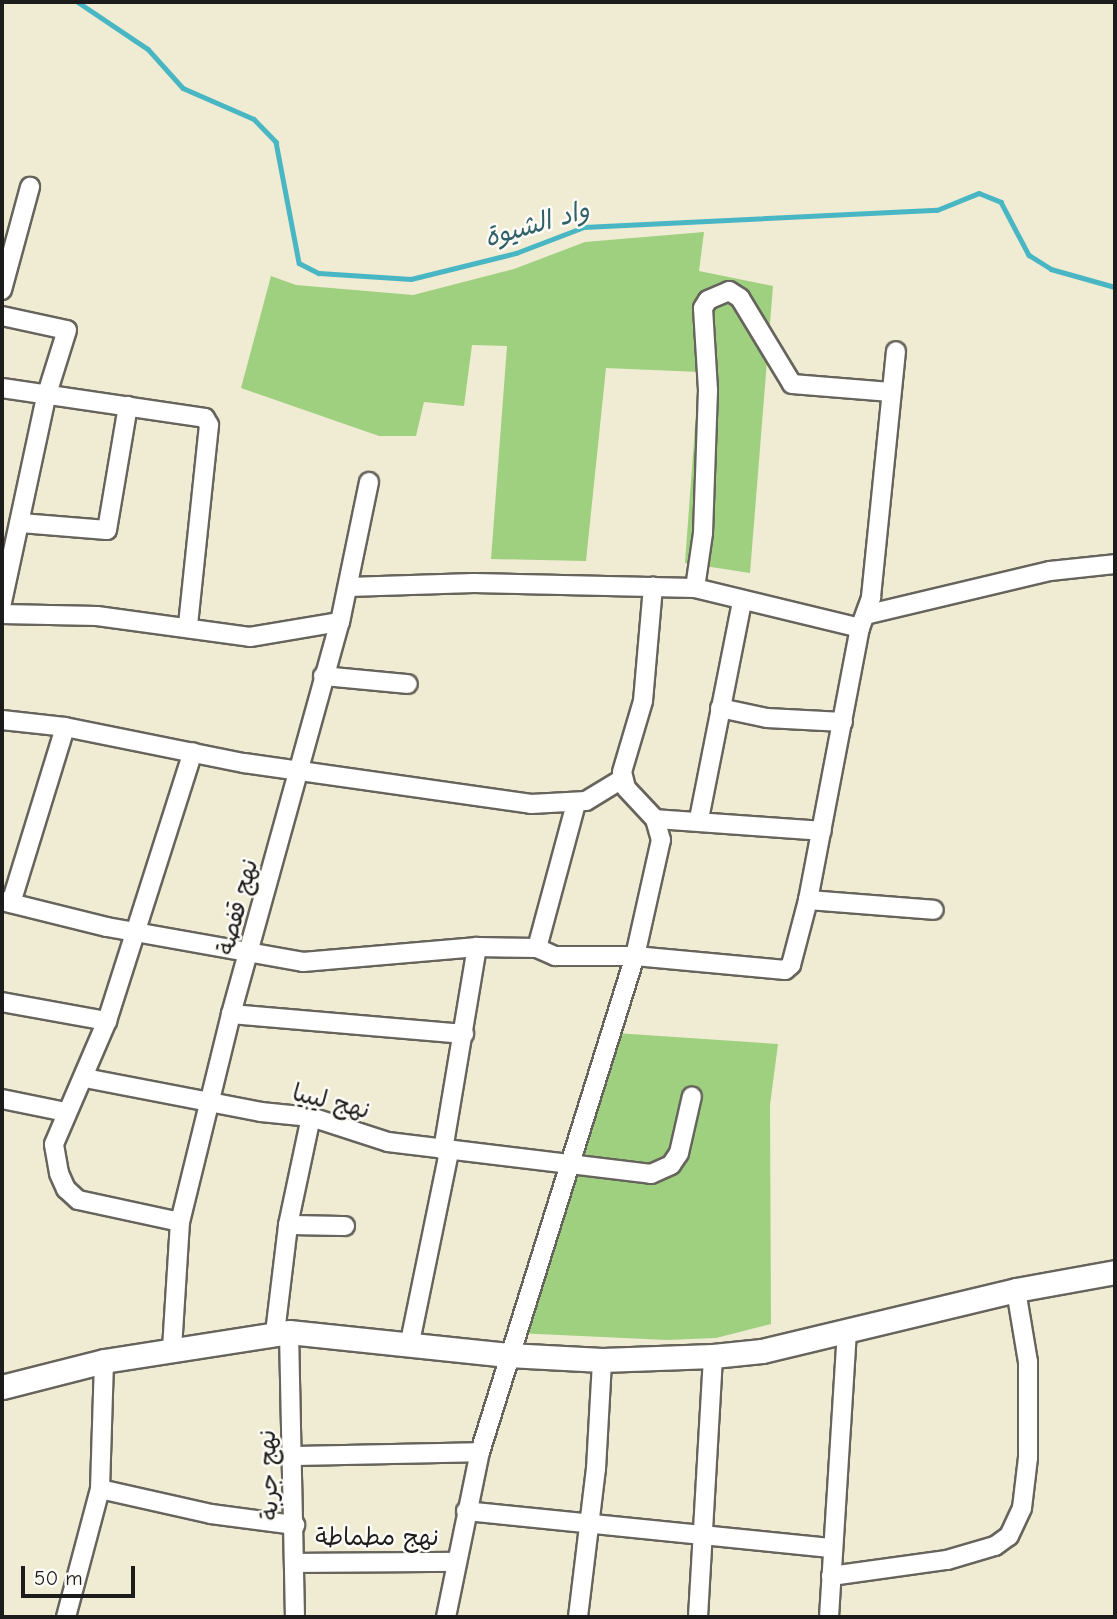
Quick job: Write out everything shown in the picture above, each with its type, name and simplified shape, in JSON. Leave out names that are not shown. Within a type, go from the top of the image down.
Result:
[{"type":"main road","points":[[2,1387],[104,1361],[282,1332],[410,1342],[508,1355],[602,1360],[713,1356],[762,1351],[1016,1290],[1115,1272]]},
{"type":"street","points":[[2,290],[30,187]]},
{"type":"street","points":[[695,588],[703,533],[708,390],[703,308],[714,294],[729,291],[740,298],[792,384],[891,392]]},
{"type":"street","points":[[2,316],[67,330],[47,397],[2,602]]},
{"type":"street","points":[[65,727],[6,902],[251,955],[309,962],[477,947],[537,948],[555,956],[635,956],[785,970],[791,965],[808,900],[862,622],[871,597],[896,351]]},
{"type":"street","points":[[2,388],[47,397],[198,416],[209,425],[188,626]]},
{"type":"street","points":[[20,523],[107,530],[128,406]]},
{"type":"street","name":"نهج قفصة","points":[[172,1349],[180,1222],[231,1014],[251,955],[323,676],[340,622],[369,482]]},
{"type":"street","points":[[348,587],[474,583],[695,588],[742,601],[862,622],[1050,571],[1115,564]]},
{"type":"street","points":[[2,720],[65,727],[299,771],[513,802],[576,803],[597,796],[622,779],[643,701],[653,586]]},
{"type":"street","points":[[699,819],[742,601]]},
{"type":"street","points":[[2,614],[97,616],[188,626],[250,637],[340,622]]},
{"type":"street","points":[[323,676],[408,684]]},
{"type":"street","points":[[720,708],[767,718],[843,722]]},
{"type":"street","points":[[180,1222],[78,1200],[66,1189],[54,1144],[66,1112],[85,1078],[107,1021],[138,931],[193,752]]},
{"type":"street","points":[[446,1617],[480,1452],[567,1166],[635,956],[661,840],[654,819],[622,779]]},
{"type":"street","points":[[537,948],[576,803]]},
{"type":"street","points":[[654,819],[699,819],[822,831]]},
{"type":"street","points":[[808,900],[934,909]]},
{"type":"street","points":[[410,1342],[446,1151],[477,947]]},
{"type":"street","points":[[2,1002],[107,1021]]},
{"type":"street","points":[[231,1014],[464,1034]]},
{"type":"street","name":"نهج ليبيا","points":[[85,1078],[209,1102],[311,1117],[388,1142],[567,1166],[660,1172],[678,1153],[692,1096]]},
{"type":"street","points":[[2,1099],[66,1112]]},
{"type":"street","name":"نهج جربة","points":[[295,1617],[293,1456],[282,1332],[288,1224],[311,1117]]},
{"type":"street","points":[[288,1224],[345,1226]]},
{"type":"street","points":[[831,1576],[947,1560],[995,1546],[1009,1536],[1022,1508],[1028,1458],[1028,1362],[1016,1290]]},
{"type":"street","points":[[829,1617],[831,1548],[847,1330]]},
{"type":"street","points":[[698,1617],[713,1356]]},
{"type":"street","points":[[578,1617],[590,1521],[602,1360]]},
{"type":"street","points":[[66,1617],[100,1489],[104,1361]]},
{"type":"street","points":[[293,1456],[480,1452]]},
{"type":"street","points":[[100,1489],[211,1514],[295,1525]]},
{"type":"street","points":[[466,1511],[590,1521],[641,1531],[703,1534],[831,1548]]},
{"type":"street","name":"نهج مطماطة","points":[[296,1563],[457,1562]]},
{"type":"green space","points":[[704,232],[699,271],[773,286],[750,573],[685,563],[699,372],[606,368],[586,561],[491,559],[507,346],[472,345],[464,406],[424,402],[416,436],[379,436],[241,388],[271,276],[296,285],[413,295],[514,269],[585,242]]},
{"type":"green space","points":[[615,1033],[778,1044],[770,1105],[771,1324],[716,1338],[667,1340],[516,1333]]},
{"type":"waterway","name":"واد الشيوة","points":[[78,2],[148,49],[183,88],[254,119],[276,142],[299,263],[319,273],[411,279],[516,253],[584,227],[937,210],[979,193],[1001,202],[1029,255],[1051,269],[1115,287]]}]
